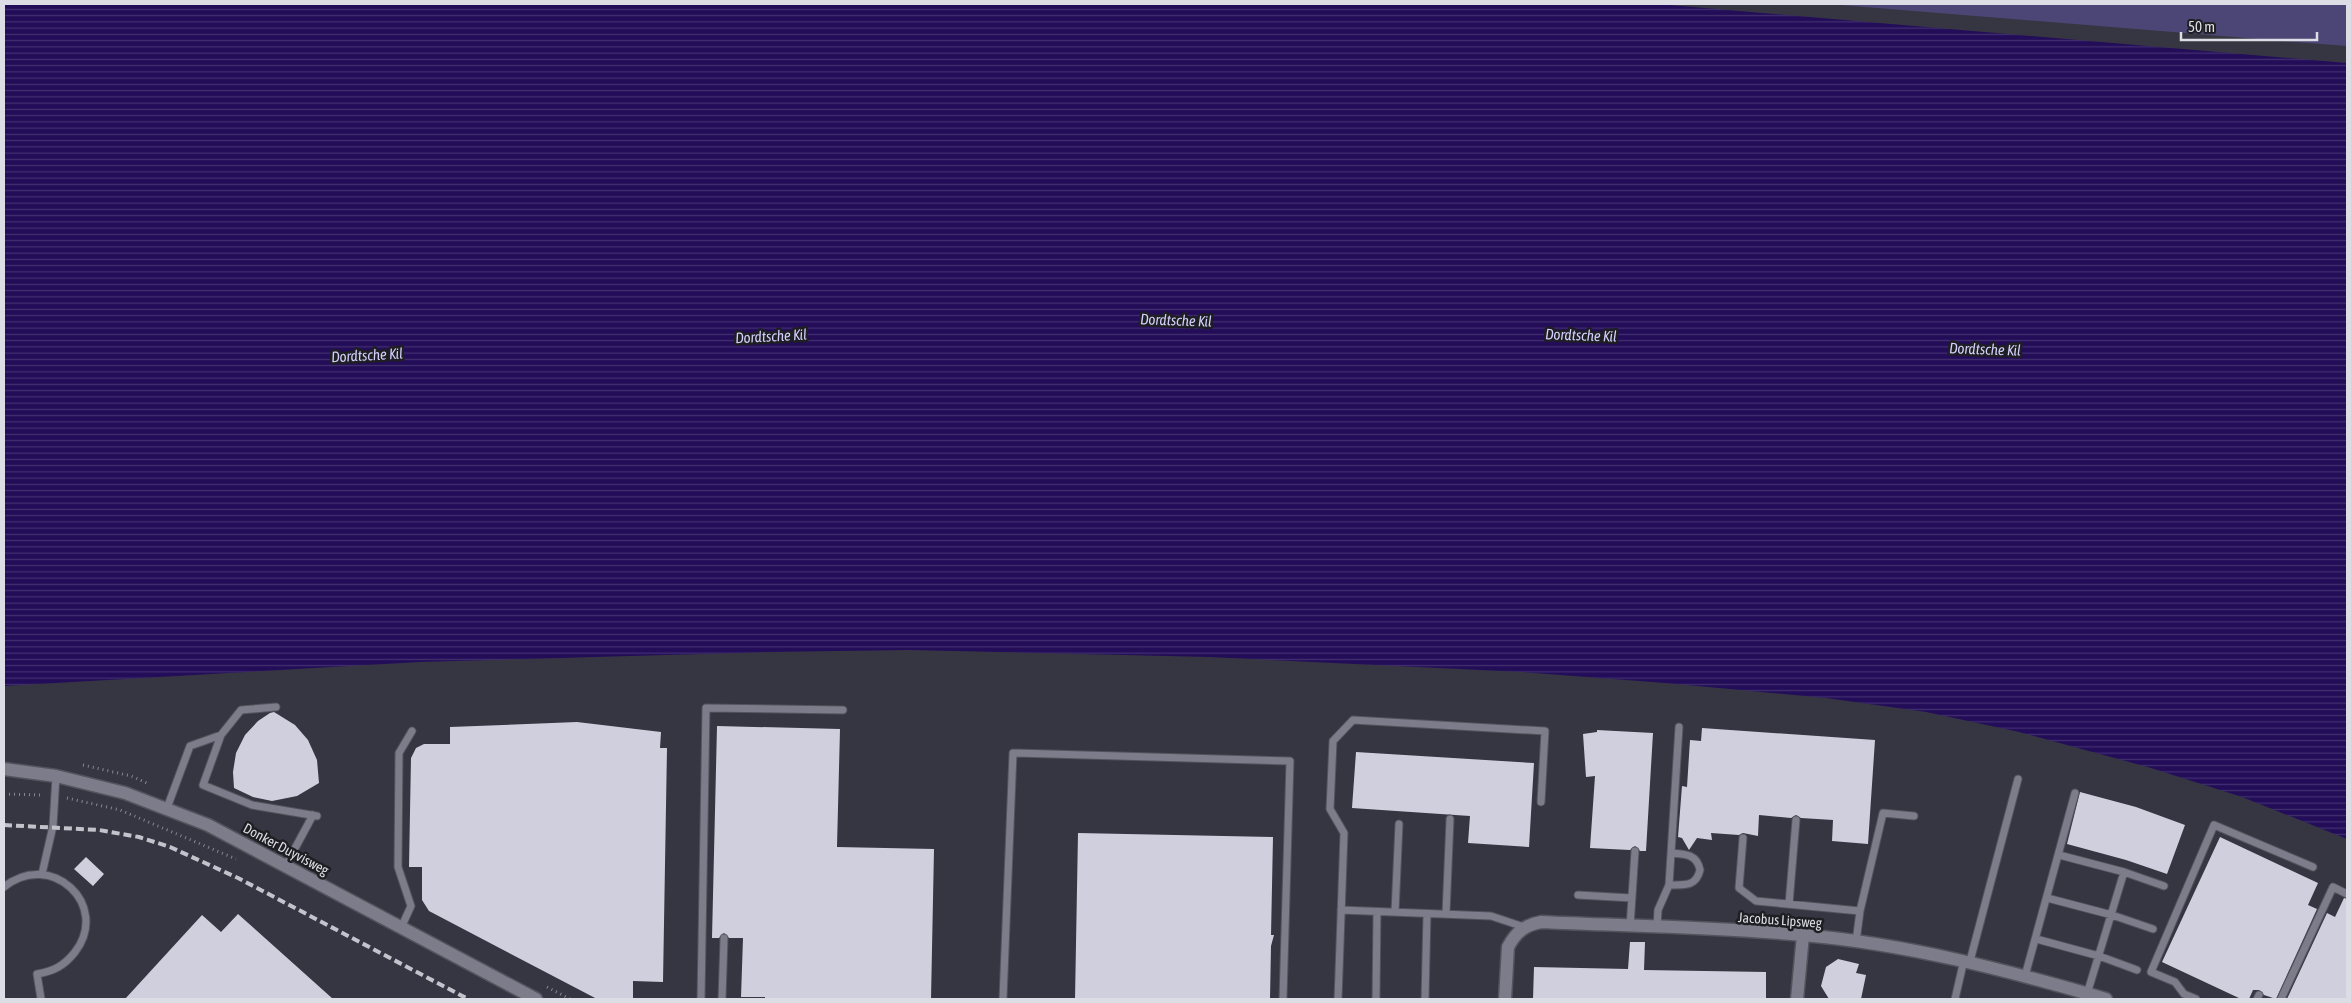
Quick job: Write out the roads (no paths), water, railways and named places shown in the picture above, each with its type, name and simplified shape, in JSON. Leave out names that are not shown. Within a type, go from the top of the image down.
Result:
[{"type":"street","name":"Donker Duyvisweg","points":[[4,769],[56,776],[125,793],[208,825],[536,999]]},
{"type":"street","name":"Jacobus Lipsweg","points":[[1524,927],[1542,922],[1803,935],[1917,950],[1967,960],[2106,999]]},
{"type":"street","points":[[1506,999],[1508,947],[1512,939],[1524,927]]},
{"type":"street","points":[[1797,999],[1803,935]]},
{"type":"lane","points":[[276,707],[241,710],[221,735],[203,785],[252,805],[315,816],[286,865]]},
{"type":"lane","points":[[702,999],[706,708],[843,710]]},
{"type":"lane","points":[[1338,999],[1344,832],[1330,809],[1333,741],[1352,720],[1545,730],[1541,802]]},
{"type":"lane","points":[[1656,928],[1658,910],[1670,885],[1679,727]]},
{"type":"lane","points":[[401,928],[411,906],[398,867],[399,753],[412,731]]},
{"type":"lane","points":[[168,808],[190,746],[221,735]]},
{"type":"lane","points":[[1004,999],[1013,753],[1290,761],[1284,999]]},
{"type":"lane","points":[[42,874],[53,826],[56,776]]},
{"type":"lane","points":[[1955,999],[2018,779]]},
{"type":"lane","points":[[2025,976],[2075,793]]},
{"type":"lane","points":[[1856,942],[1860,911],[1883,813],[1914,816]]},
{"type":"lane","points":[[1446,914],[1450,819]]},
{"type":"lane","points":[[1789,904],[1796,820]]},
{"type":"lane","points":[[1396,912],[1399,824]]},
{"type":"lane","points":[[2196,999],[2183,997],[2175,982],[2151,972],[2214,825],[2313,868]]},
{"type":"lane","points":[[1743,838],[1739,888],[1756,901],[1860,911]]},
{"type":"lane","points":[[1630,926],[1635,851]]},
{"type":"lane","points":[[1670,885],[1690,884],[1699,876],[1700,870],[1696,859],[1692,856],[1671,854]]},
{"type":"lane","points":[[2063,856],[2124,872],[2164,886]]},
{"type":"lane","points":[[2087,994],[2124,872]]},
{"type":"lane","points":[[4,887],[27,874],[56,876],[68,884],[76,894],[87,919],[84,939],[72,956],[60,968],[37,974],[40,999]]},
{"type":"lane","points":[[2281,999],[2333,887],[2347,894]]},
{"type":"lane","points":[[1578,895],[1632,898]]},
{"type":"lane","points":[[2051,899],[2112,915],[2153,929]]},
{"type":"lane","points":[[1341,910],[1491,916],[1524,927]]},
{"type":"lane","points":[[1376,999],[1377,912]]},
{"type":"lane","points":[[1425,999],[1427,914]]},
{"type":"lane","points":[[722,999],[724,938]]},
{"type":"lane","points":[[2040,940],[2099,956],[2137,970]]},
{"type":"water","name":"Dordtsche Kil","points":[[4,4],[1658,4],[2347,63],[2347,839],[2242,797],[2151,768],[2019,732],[1926,712],[1826,698],[1522,672],[1208,657],[910,650],[420,662],[4,686]]},
{"type":"railway","points":[[4,825],[99,830],[139,837],[170,847],[238,878],[468,999]]}]
